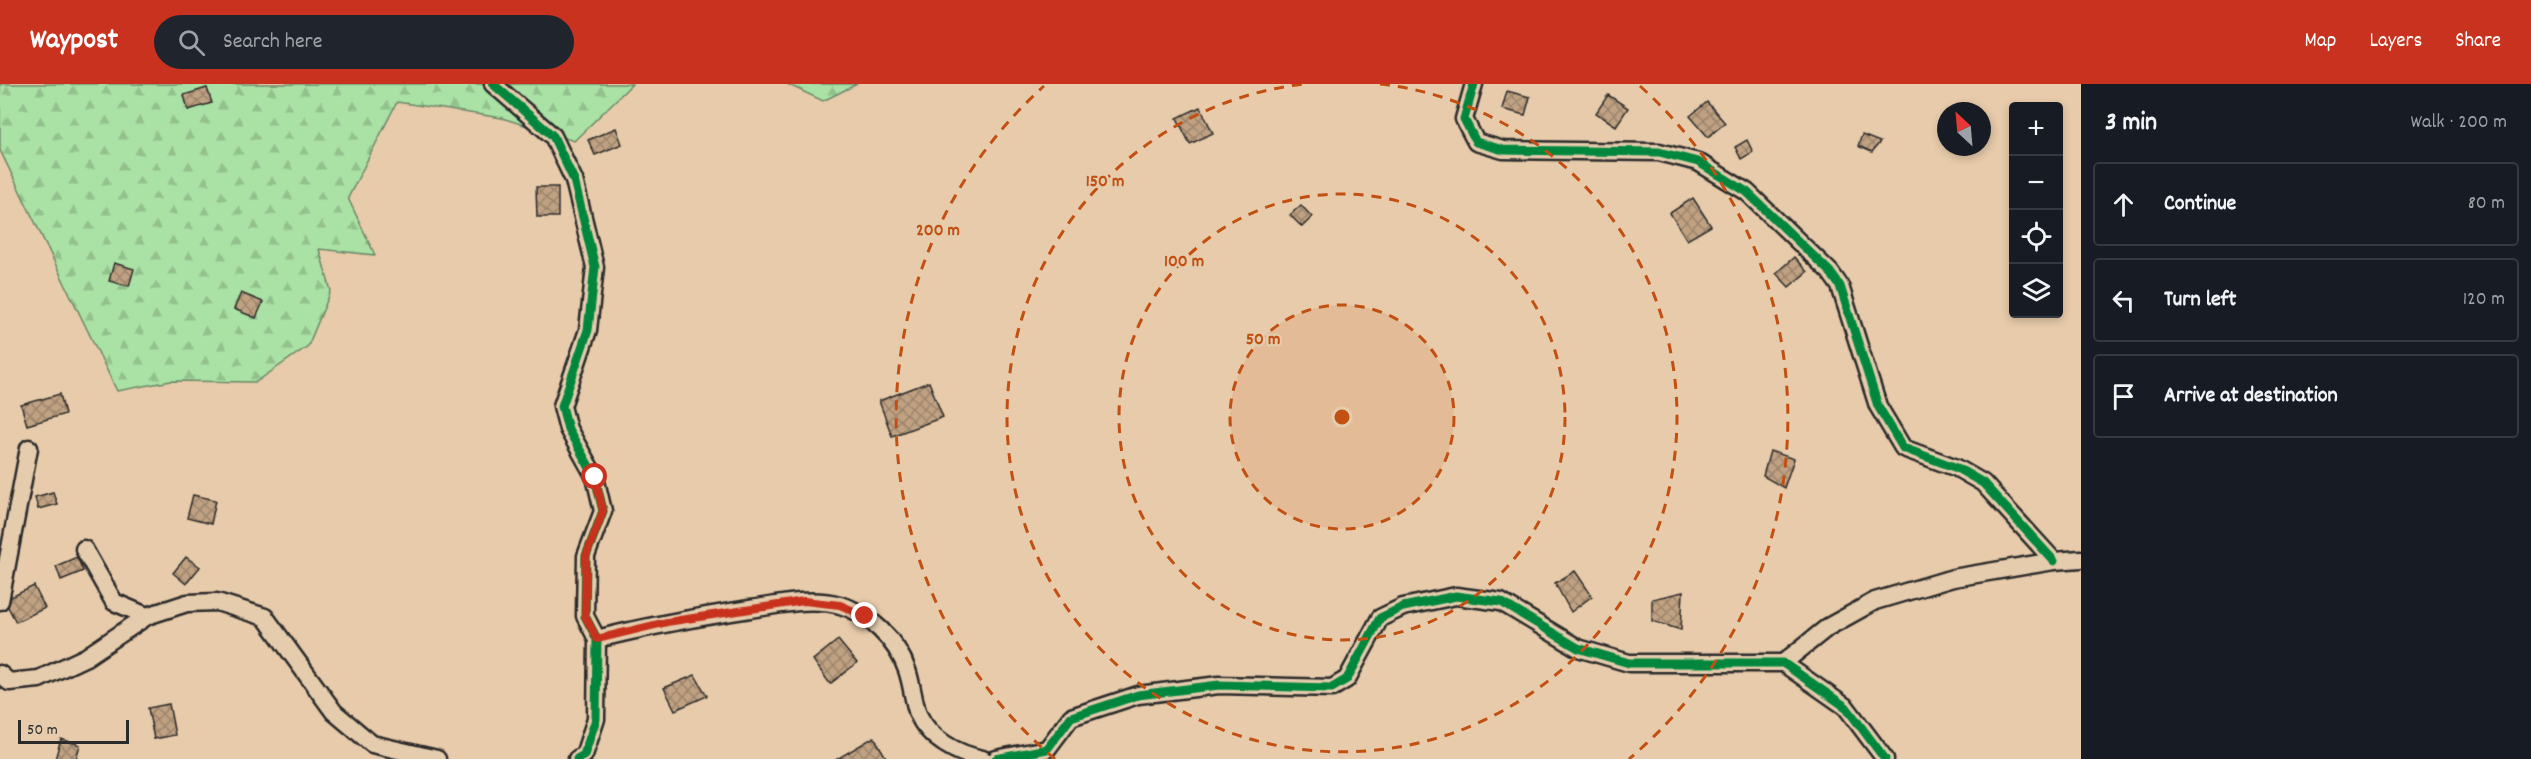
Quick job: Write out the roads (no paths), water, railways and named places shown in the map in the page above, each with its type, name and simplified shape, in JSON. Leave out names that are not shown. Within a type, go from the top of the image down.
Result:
[{"type":"street","points":[[494,84],[553,136],[574,180],[595,267],[588,330],[562,406],[568,429],[595,477],[603,511],[586,556],[585,616],[597,639],[597,719],[584,755],[577,759]]},
{"type":"street","points":[[1473,84],[1464,119],[1476,142],[1503,150],[1659,152],[1698,162],[1747,192],[1830,272],[1840,286],[1878,406],[1903,448],[1957,468],[1983,483],[2054,561]]},
{"type":"street","points":[[0,601],[29,448]]},
{"type":"street","points":[[84,549],[114,602],[147,616]]},
{"type":"street","points":[[1783,663],[1828,627],[1875,602],[1953,578],[2054,561],[2081,559]]},
{"type":"street","points":[[996,759],[1047,749],[1071,717],[1138,695],[1219,685],[1332,688],[1347,679],[1380,618],[1403,608],[1456,596],[1502,602],[1578,648],[1629,663],[1783,663],[1846,707],[1885,759]]},
{"type":"street","points":[[597,639],[667,622],[804,601],[840,605],[865,616],[895,645],[906,668],[919,715],[932,734],[963,756],[983,759]]},
{"type":"street","points":[[0,674],[9,682],[39,679],[86,657],[147,616],[187,603],[217,602],[265,617],[334,712],[372,744],[436,759]]}]
